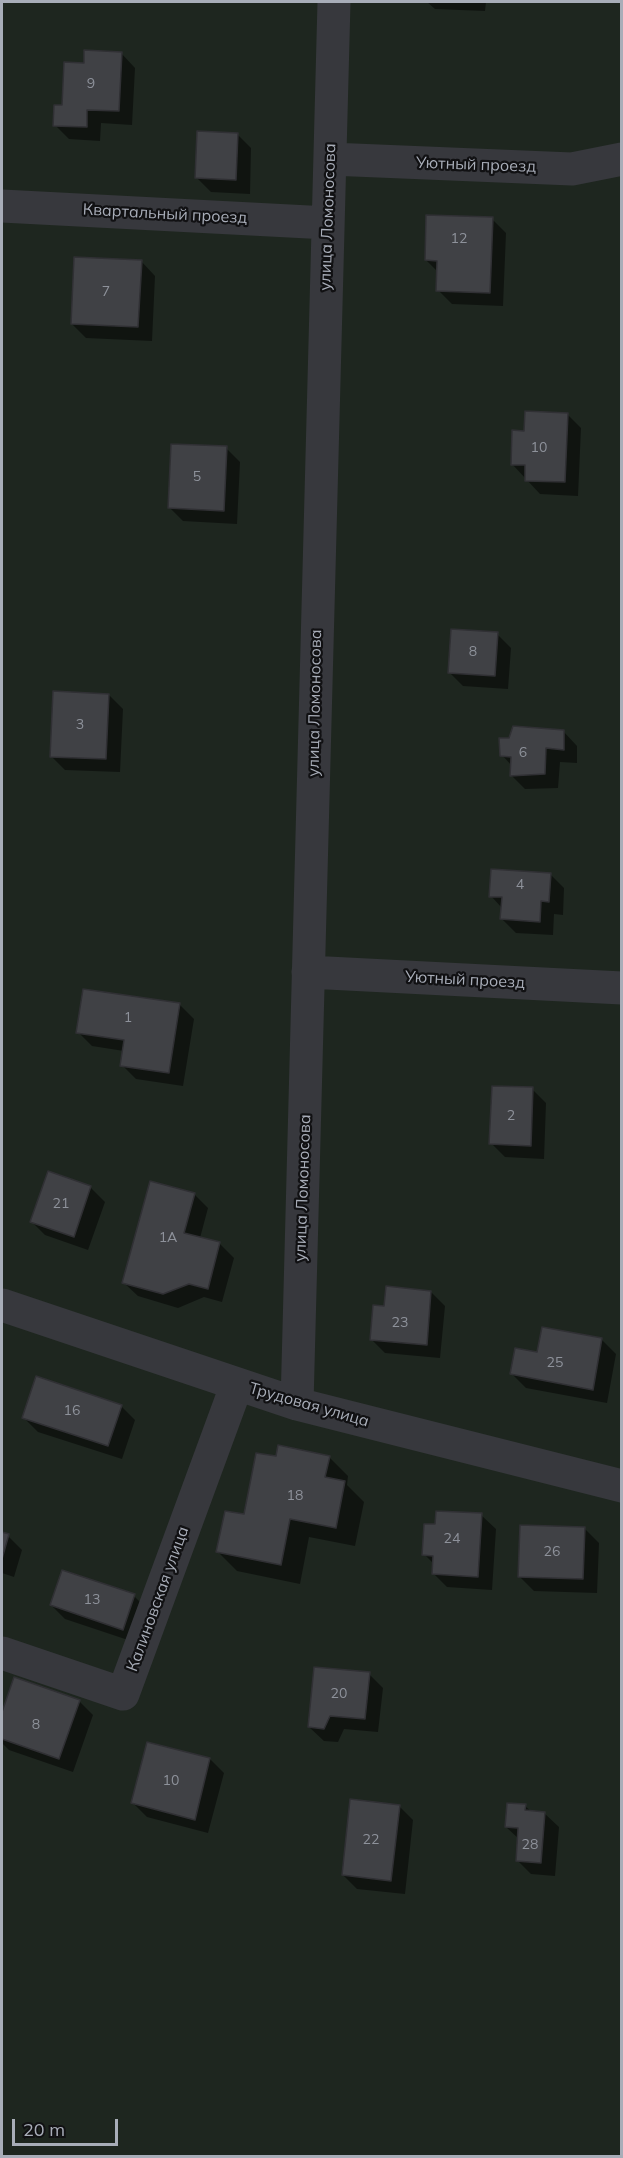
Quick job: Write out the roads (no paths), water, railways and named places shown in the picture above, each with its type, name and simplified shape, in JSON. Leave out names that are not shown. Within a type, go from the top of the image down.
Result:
[{"type":"street","name":"улица Ломоносова","points":[[297,1404],[334,2]]},
{"type":"street","name":"Уютный проезд","points":[[330,159],[572,169],[621,159]]},
{"type":"street","name":"Квартальный проезд","points":[[2,206],[328,223]]},
{"type":"street","name":"Уютный проезд","points":[[308,972],[621,988]]},
{"type":"street","name":"Трудовая улица","points":[[2,1305],[297,1404],[621,1486]]},
{"type":"street","name":"Калиновская улица","points":[[2,1653],[123,1694],[237,1384]]}]
